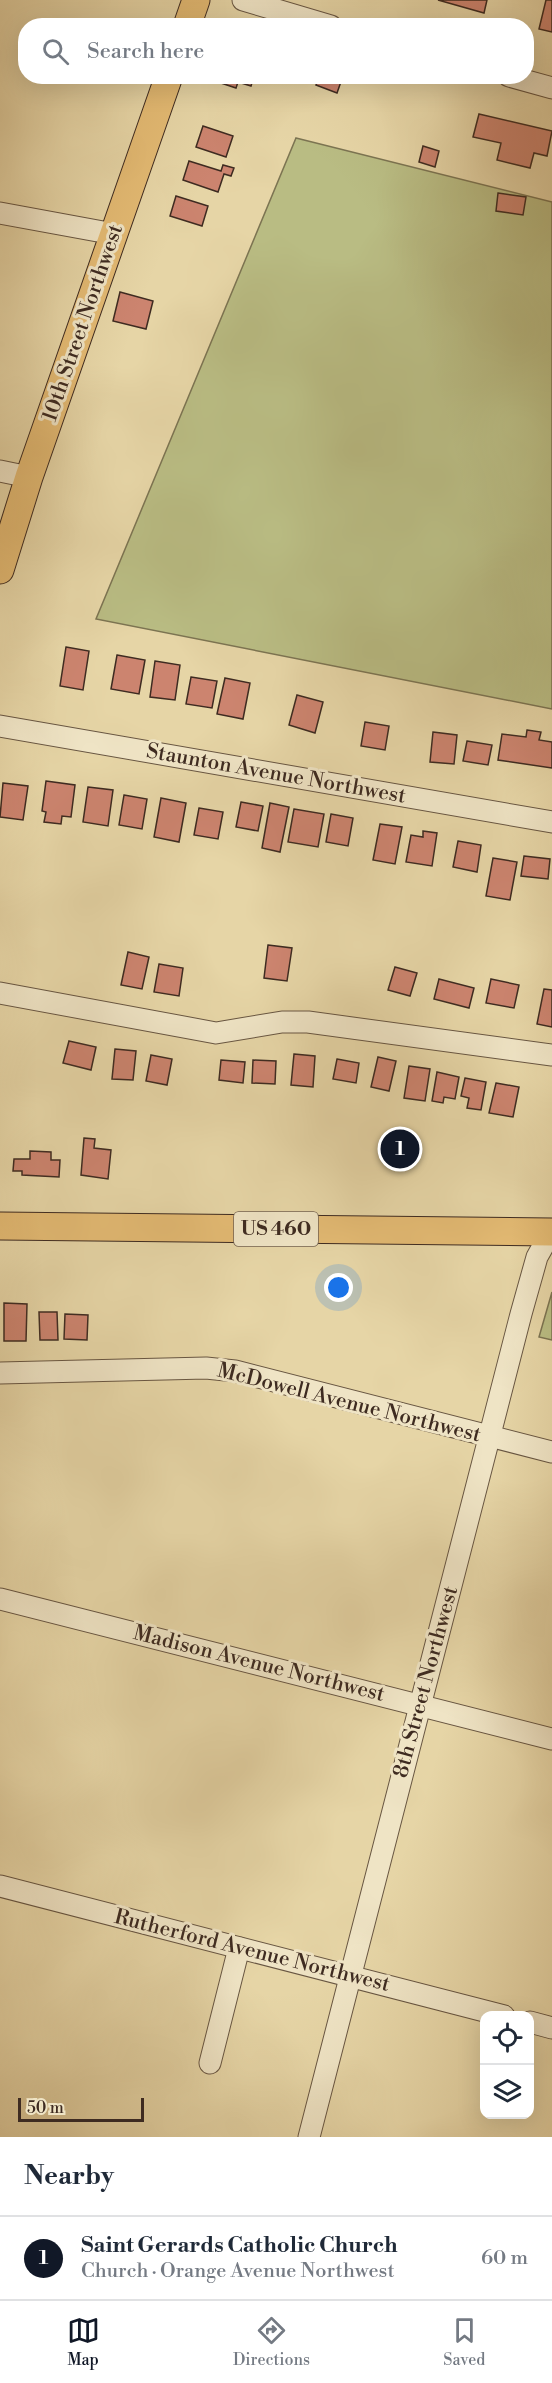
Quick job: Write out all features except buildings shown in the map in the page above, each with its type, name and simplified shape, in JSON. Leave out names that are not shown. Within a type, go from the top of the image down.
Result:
[{"type":"main road","points":[[190,18],[196,0]]},
{"type":"main road","name":"10th Street Northwest","points":[[0,570],[29,477],[166,84]]},
{"type":"main road","name":"US 460","points":[[0,1226],[552,1232]]},
{"type":"street","points":[[243,0],[304,18]]},
{"type":"street","points":[[534,83],[552,88]]},
{"type":"street","points":[[0,213],[114,234]]},
{"type":"street","points":[[0,471],[29,477]]},
{"type":"street","name":"Staunton Avenue Northwest","points":[[0,726],[552,822]]},
{"type":"street","points":[[0,993],[216,1033],[282,1022],[308,1022],[552,1055]]},
{"type":"street","name":"8th Street Northwest","points":[[309,2137],[534,1268],[552,1232]]},
{"type":"street","name":"McDowell Avenue Northwest","points":[[0,1373],[206,1368],[235,1371],[552,1452]]},
{"type":"street","name":"Madison Avenue Northwest","points":[[0,1599],[552,1739]]},
{"type":"street","name":"Rutherford Avenue Northwest","points":[[0,1886],[484,2011]]},
{"type":"street","points":[[210,2063],[239,1948]]},
{"type":"street","points":[[534,2023],[552,2028]]},
{"type":"green space","points":[[296,138],[552,202],[552,709],[96,619]]},
{"type":"green space","points":[[552,1292],[552,1340],[539,1337]]},
{"type":"place","name":"Saint Gerards Catholic Church","points":[[400,1149]]}]
